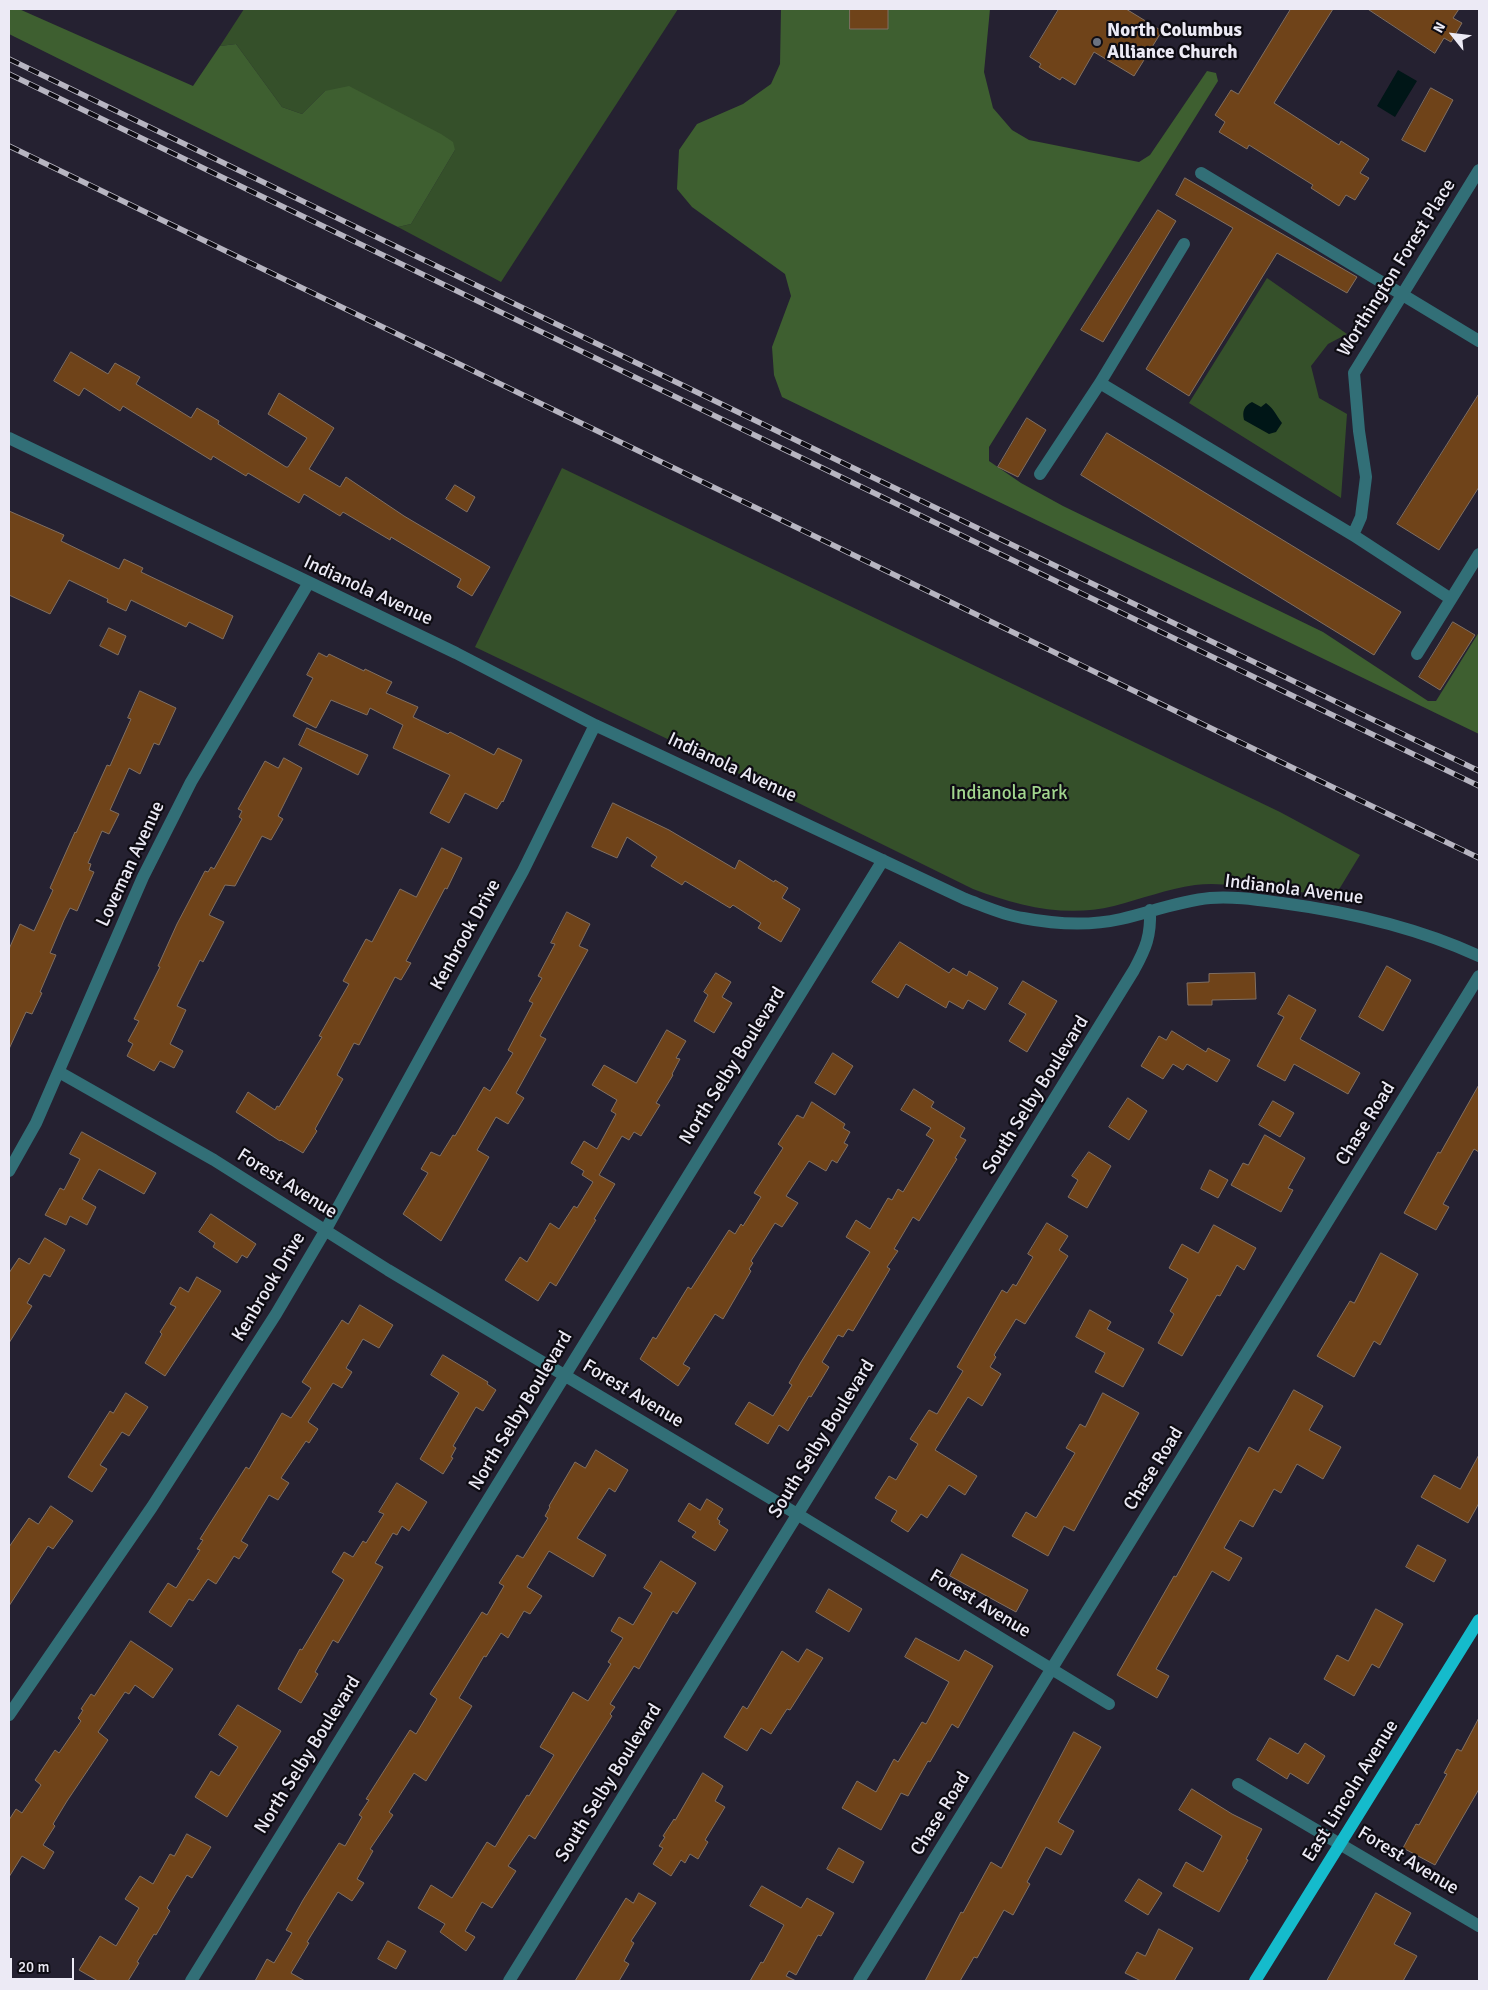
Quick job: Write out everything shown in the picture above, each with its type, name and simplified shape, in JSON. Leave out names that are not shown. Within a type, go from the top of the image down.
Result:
[{"type":"main road","name":"East Lincoln Avenue","points":[[1255,1981],[1479,1620]]},
{"type":"street","name":"Worthington Forest Place","points":[[1353,534],[1361,517],[1366,477],[1359,431],[1354,373],[1479,170]]},
{"type":"street","points":[[1201,173],[1479,341]]},
{"type":"street","points":[[1040,474],[1100,383],[1184,244]]},
{"type":"street","points":[[1100,383],[1353,534],[1451,599]]},
{"type":"street","name":"Indianola Avenue","points":[[9,438],[456,654],[595,724],[965,899],[1022,918],[1055,922],[1091,923],[1120,919],[1150,910],[1211,898],[1271,902],[1314,907],[1376,919],[1410,929],[1479,956]]},
{"type":"street","points":[[1418,654],[1479,554]]},
{"type":"street","name":"Loveman Avenue","points":[[9,1171],[36,1122],[143,877],[191,782],[308,584]]},
{"type":"street","name":"Kenbrook Drive","points":[[9,1716],[152,1507],[276,1314],[325,1230],[523,871],[595,724]]},
{"type":"street","name":"North Selby Boulevard","points":[[191,1981],[882,860]]},
{"type":"street","name":"South Selby Boulevard","points":[[509,1981],[1134,970],[1147,945],[1151,928],[1150,910]]},
{"type":"street","name":"Chase Road","points":[[859,1981],[1479,976]]},
{"type":"street","name":"Forest Avenue","points":[[58,1072],[214,1160],[388,1270],[797,1514],[1109,1704]]},
{"type":"street","name":"Forest Avenue","points":[[1238,1784],[1479,1926]]},
{"type":"green space","points":[[9,9],[19,9],[193,86],[220,46],[236,44],[282,107],[302,114],[325,91],[349,86],[441,134],[453,142],[455,150],[411,224],[398,227],[9,34]]},
{"type":"green space","points":[[244,9],[678,9],[501,282],[398,227],[411,224],[455,150],[325,91],[302,114],[282,107],[236,44],[220,46]]},
{"type":"green space","points":[[781,9],[990,9],[984,72],[993,108],[1012,130],[1029,140],[1139,162],[1150,155],[1207,71],[1216,73],[1218,81],[989,447],[989,461],[1021,483],[1063,506],[1323,632],[1428,701],[1436,701],[1479,632],[1479,734],[782,397],[774,375],[772,347],[791,296],[785,274],[692,207],[677,189],[679,150],[697,124],[743,104],[771,84],[780,64]]},
{"type":"green space","points":[[1267,278],[1347,334],[1328,344],[1311,366],[1319,398],[1347,414],[1341,498],[1189,403]]},
{"type":"green space","name":"Indianola Park","points":[[562,468],[1280,812],[1360,855],[1335,896],[1203,884],[1174,889],[1114,906],[1078,911],[1024,905],[973,889],[703,756],[475,647]]},
{"type":"shaded area","points":[[1398,70],[1417,81],[1395,117],[1377,106]]},
{"type":"shaded area","points":[[1252,402],[1261,407],[1266,403],[1273,410],[1282,423],[1276,432],[1269,434],[1244,420],[1244,409]]},
{"type":"building","points":[[850,9],[888,9],[888,29],[850,29]]},
{"type":"building","name":"North Columbus Alliance Church","points":[[1059,9],[1126,9],[1162,31],[1134,76],[1094,52],[1075,85],[1062,77],[1060,80],[1039,67],[1041,64],[1030,57]]},
{"type":"building","points":[[1291,9],[1333,9],[1274,103],[1339,145],[1341,141],[1369,159],[1360,173],[1369,178],[1355,200],[1346,195],[1339,206],[1311,188],[1313,185],[1249,145],[1247,149],[1219,132],[1225,122],[1215,115],[1231,90],[1238,94]]},
{"type":"building","points":[[1368,9],[1459,9],[1453,18],[1462,23],[1451,42],[1444,38],[1435,53]]},
{"type":"building","points":[[1431,88],[1453,100],[1425,152],[1402,140]]},
{"type":"building","points":[[1185,178],[1357,277],[1347,293],[1277,253],[1189,396],[1146,369],[1233,228],[1176,195]]},
{"type":"building","points":[[1158,210],[1176,221],[1103,342],[1081,330]]},
{"type":"building","points":[[71,352],[108,374],[115,363],[140,377],[136,384],[191,418],[197,408],[219,421],[218,424],[288,467],[307,438],[268,414],[279,393],[334,428],[309,469],[340,487],[346,477],[404,516],[490,567],[472,596],[457,587],[461,579],[391,537],[390,540],[343,512],[340,516],[304,494],[299,503],[248,473],[246,476],[213,456],[211,460],[123,406],[120,411],[84,388],[79,396],[54,381]]},
{"type":"building","points":[[1479,394],[1479,487],[1439,550],[1397,524]]},
{"type":"building","points":[[1027,418],[1046,430],[1018,477],[998,467]]},
{"type":"building","points":[[1107,433],[1401,612],[1374,655],[1081,475]]},
{"type":"building","points":[[455,485],[475,497],[467,512],[446,499]]},
{"type":"building","points":[[9,511],[64,535],[61,541],[119,569],[124,559],[143,568],[141,572],[233,616],[223,639],[189,622],[186,627],[131,600],[126,611],[107,602],[108,599],[69,580],[50,614],[9,595]]},
{"type":"building","points":[[1453,622],[1475,635],[1440,690],[1419,677]]},
{"type":"building","points":[[109,628],[126,636],[118,655],[100,646]]},
{"type":"building","points":[[319,653],[327,657],[329,654],[392,682],[386,693],[418,707],[413,717],[448,734],[450,732],[494,755],[498,748],[522,760],[503,802],[497,809],[465,793],[449,823],[430,813],[450,775],[393,748],[403,725],[370,708],[367,715],[331,700],[316,728],[293,716],[313,678],[307,675]]},
{"type":"building","points":[[140,691],[176,708],[159,745],[154,743],[140,774],[129,768],[110,810],[119,814],[109,834],[102,831],[88,863],[91,864],[89,870],[94,872],[77,911],[70,908],[64,920],[50,953],[56,955],[40,992],[42,993],[32,1014],[26,1012],[9,1049],[9,949],[20,924],[34,931],[53,890],[50,888],[75,832],[107,765],[110,766],[131,719],[128,718]]},
{"type":"building","points":[[307,728],[368,755],[358,775],[299,745]]},
{"type":"building","points":[[284,758],[302,768],[278,816],[283,819],[271,840],[262,836],[235,886],[225,885],[209,915],[224,922],[203,962],[200,960],[177,1006],[186,1010],[170,1044],[183,1051],[174,1068],[160,1061],[154,1071],[127,1056],[133,1044],[128,1041],[139,1021],[134,1019],[160,967],[158,966],[177,924],[205,871],[208,872],[211,867],[214,869],[242,819],[239,817],[242,811],[238,809],[265,761],[278,768]]},
{"type":"building","points":[[613,803],[669,830],[735,869],[739,860],[774,882],[775,880],[788,888],[782,898],[800,909],[781,942],[758,928],[761,923],[733,905],[730,908],[685,881],[682,885],[651,866],[657,857],[627,837],[617,858],[592,847]]},
{"type":"building","points":[[442,848],[462,858],[447,889],[445,888],[406,961],[411,963],[401,980],[395,977],[359,1045],[354,1043],[337,1075],[343,1079],[315,1129],[317,1131],[303,1153],[280,1141],[236,1112],[248,1092],[275,1110],[277,1106],[279,1107],[322,1037],[319,1036],[349,984],[343,981],[366,939],[372,942],[400,889],[416,897]]},
{"type":"building","points":[[567,912],[590,924],[579,946],[588,950],[540,1036],[546,1039],[516,1093],[524,1098],[508,1124],[496,1117],[477,1150],[489,1157],[441,1241],[403,1214],[428,1173],[421,1169],[431,1152],[440,1156],[453,1135],[455,1136],[484,1087],[490,1091],[513,1053],[508,1050],[533,1003],[529,1001],[542,978],[538,976],[555,944],[551,943]]},
{"type":"building","points":[[900,942],[949,973],[953,968],[967,976],[969,971],[998,988],[985,1010],[968,1000],[963,1009],[949,1001],[946,1008],[906,984],[898,998],[872,982]]},
{"type":"building","points":[[1387,966],[1411,980],[1383,1031],[1359,1017]]},
{"type":"building","points":[[716,973],[731,982],[722,997],[732,1003],[714,1033],[694,1021],[708,995],[704,992]]},
{"type":"building","points":[[1255,973],[1256,999],[1212,1000],[1212,1005],[1188,1005],[1187,983],[1209,982],[1209,974]]},
{"type":"building","points":[[1023,981],[1057,1001],[1027,1052],[1009,1041],[1026,1014],[1009,1004]]},
{"type":"building","points":[[1289,995],[1316,1010],[1300,1039],[1360,1073],[1348,1094],[1294,1064],[1285,1081],[1257,1066],[1284,1017],[1278,1014]]},
{"type":"building","points":[[667,1030],[686,1041],[676,1058],[680,1059],[673,1075],[656,1103],[660,1105],[641,1136],[634,1132],[629,1140],[622,1136],[599,1175],[615,1184],[594,1219],[596,1220],[556,1286],[550,1282],[538,1301],[505,1280],[520,1257],[527,1262],[550,1223],[559,1229],[574,1206],[577,1208],[593,1182],[582,1175],[584,1171],[571,1163],[584,1141],[597,1149],[616,1114],[611,1111],[617,1100],[592,1085],[604,1065],[636,1083]]},
{"type":"building","points":[[1172,1031],[1206,1052],[1208,1048],[1230,1060],[1217,1082],[1187,1064],[1183,1070],[1173,1064],[1163,1079],[1141,1066],[1159,1036],[1166,1040]]},
{"type":"building","points":[[833,1053],[853,1066],[835,1095],[815,1083]]},
{"type":"building","points":[[1479,1085],[1479,1152],[1474,1149],[1443,1204],[1449,1207],[1436,1230],[1404,1213],[1438,1152],[1440,1153]]},
{"type":"building","points":[[914,1089],[934,1102],[931,1107],[965,1128],[960,1137],[966,1140],[955,1158],[957,1159],[919,1221],[913,1217],[894,1249],[898,1251],[887,1267],[890,1269],[853,1331],[848,1329],[843,1337],[838,1335],[822,1362],[829,1367],[811,1397],[809,1396],[788,1431],[779,1425],[768,1444],[735,1424],[749,1402],[773,1416],[792,1385],[789,1383],[801,1362],[870,1252],[846,1237],[856,1220],[870,1229],[888,1198],[892,1200],[898,1189],[903,1192],[934,1140],[926,1135],[931,1128],[901,1110]]},
{"type":"building","points":[[1128,1098],[1147,1111],[1129,1140],[1109,1127]]},
{"type":"building","points":[[1273,1101],[1294,1113],[1280,1137],[1259,1125]]},
{"type":"building","points":[[812,1102],[845,1124],[843,1128],[850,1132],[844,1143],[848,1145],[837,1163],[832,1160],[826,1171],[809,1161],[786,1196],[798,1203],[782,1227],[775,1223],[751,1261],[753,1263],[749,1269],[751,1271],[723,1319],[715,1314],[683,1364],[690,1368],[678,1386],[640,1359],[653,1337],[656,1339],[688,1287],[691,1289],[729,1230],[735,1234],[741,1224],[743,1226],[761,1197],[754,1193],[783,1148],[778,1144],[797,1115],[803,1118]]},
{"type":"building","points":[[82,1132],[156,1173],[144,1194],[99,1169],[82,1199],[96,1207],[87,1225],[70,1216],[66,1225],[45,1215],[60,1188],[64,1190],[80,1159],[70,1154]]},
{"type":"building","points":[[1265,1135],[1305,1158],[1288,1188],[1293,1190],[1281,1212],[1231,1185],[1243,1163],[1248,1165]]},
{"type":"building","points":[[1089,1152],[1111,1166],[1087,1208],[1068,1197],[1078,1180],[1072,1176]]},
{"type":"building","points":[[1210,1170],[1228,1180],[1218,1198],[1201,1189]]},
{"type":"building","points":[[211,1214],[256,1244],[247,1258],[242,1255],[237,1263],[213,1247],[215,1243],[199,1232]]},
{"type":"building","points":[[1047,1223],[1068,1236],[1059,1250],[1068,1256],[1025,1324],[1016,1319],[994,1355],[996,1357],[990,1367],[1001,1374],[982,1406],[968,1397],[935,1450],[977,1476],[965,1495],[949,1485],[927,1518],[921,1514],[908,1532],[891,1521],[897,1511],[875,1498],[889,1476],[896,1480],[918,1444],[910,1439],[929,1410],[937,1414],[963,1371],[957,1367],[1002,1290],[1007,1293],[1013,1284],[1016,1286],[1033,1257],[1028,1254]]},
{"type":"building","points":[[1214,1225],[1256,1248],[1244,1270],[1237,1265],[1220,1296],[1217,1295],[1182,1356],[1158,1343],[1174,1314],[1170,1311],[1188,1279],[1169,1268],[1182,1244],[1198,1253]]},
{"type":"building","points":[[45,1238],[65,1250],[50,1277],[44,1274],[27,1303],[32,1306],[9,1343],[9,1273],[19,1258],[29,1264]]},
{"type":"building","points":[[1381,1253],[1418,1274],[1380,1345],[1374,1341],[1354,1377],[1317,1356],[1350,1301],[1354,1303]]},
{"type":"building","points":[[197,1277],[221,1291],[165,1376],[145,1363],[162,1334],[160,1332],[176,1307],[170,1304],[180,1287],[188,1292]]},
{"type":"building","points":[[360,1305],[393,1325],[379,1348],[363,1339],[346,1368],[352,1372],[342,1388],[333,1383],[308,1422],[318,1429],[309,1443],[306,1441],[281,1478],[289,1483],[278,1500],[269,1495],[241,1541],[248,1545],[239,1559],[234,1556],[216,1584],[208,1579],[193,1601],[189,1599],[171,1627],[149,1612],[168,1583],[176,1588],[200,1550],[197,1549],[203,1540],[200,1539],[246,1467],[249,1469],[282,1413],[291,1418],[311,1388],[302,1382],[342,1320],[348,1324]]},
{"type":"building","points":[[1090,1310],[1111,1322],[1107,1329],[1144,1349],[1123,1387],[1095,1372],[1105,1353],[1076,1337]]},
{"type":"building","points":[[443,1355],[488,1382],[487,1384],[496,1390],[483,1411],[476,1407],[453,1446],[456,1448],[451,1457],[453,1458],[443,1474],[420,1459],[459,1393],[431,1375]]},
{"type":"building","points":[[1294,1390],[1323,1406],[1309,1430],[1341,1447],[1323,1479],[1297,1464],[1281,1493],[1274,1489],[1253,1527],[1240,1520],[1224,1548],[1242,1558],[1229,1581],[1212,1571],[1156,1669],[1169,1676],[1157,1698],[1117,1675],[1174,1576],[1176,1577],[1249,1447],[1258,1452]]},
{"type":"building","points":[[126,1393],[148,1407],[129,1436],[122,1432],[100,1465],[107,1469],[92,1492],[68,1477],[110,1411],[113,1413]]},
{"type":"building","points":[[1103,1393],[1139,1413],[1074,1531],[1064,1526],[1048,1556],[1012,1536],[1026,1512],[1036,1518],[1075,1453],[1066,1448],[1080,1424],[1085,1427]]},
{"type":"building","points":[[596,1450],[628,1470],[615,1492],[609,1488],[577,1538],[606,1555],[593,1577],[549,1551],[527,1587],[542,1596],[530,1614],[524,1611],[508,1638],[501,1633],[486,1657],[484,1656],[459,1698],[472,1706],[426,1781],[414,1773],[389,1812],[393,1815],[370,1849],[373,1851],[357,1879],[364,1883],[352,1901],[338,1892],[307,1942],[309,1943],[291,1973],[305,1981],[255,1981],[267,1959],[274,1963],[292,1933],[286,1930],[303,1900],[339,1843],[345,1846],[362,1817],[359,1815],[369,1800],[366,1799],[410,1730],[416,1734],[437,1699],[430,1694],[482,1612],[487,1615],[504,1586],[499,1583],[517,1555],[523,1558],[548,1518],[545,1516],[549,1506],[575,1462],[585,1468]]},
{"type":"building","points":[[1479,1455],[1479,1503],[1468,1523],[1421,1497],[1434,1475],[1460,1489]]},
{"type":"building","points":[[397,1483],[427,1502],[409,1531],[402,1526],[397,1535],[393,1533],[375,1563],[383,1567],[338,1643],[333,1640],[315,1672],[318,1674],[301,1703],[278,1689],[300,1649],[302,1650],[344,1580],[332,1572],[344,1552],[353,1557],[363,1541],[366,1543],[384,1514],[379,1512]]},
{"type":"building","points":[[707,1499],[723,1509],[717,1519],[720,1521],[719,1524],[728,1530],[715,1551],[692,1537],[696,1532],[678,1521],[689,1503],[700,1510]]},
{"type":"building","points":[[51,1506],[73,1521],[53,1549],[48,1546],[9,1606],[9,1547],[29,1518],[38,1524]]},
{"type":"building","points":[[1418,1545],[1446,1560],[1434,1582],[1406,1567]]},
{"type":"building","points":[[962,1554],[1028,1590],[1016,1612],[950,1576]]},
{"type":"building","points":[[661,1561],[696,1583],[677,1614],[673,1611],[639,1669],[634,1666],[610,1704],[615,1707],[610,1714],[612,1716],[535,1839],[529,1835],[508,1866],[516,1871],[492,1908],[482,1902],[465,1931],[475,1937],[466,1951],[440,1932],[445,1924],[418,1908],[431,1885],[452,1898],[487,1842],[495,1847],[554,1755],[540,1747],[573,1692],[588,1701],[611,1664],[608,1662],[623,1638],[611,1631],[619,1617],[633,1625],[652,1593],[644,1588]]},
{"type":"building","points":[[829,1589],[862,1609],[849,1632],[816,1612]]},
{"type":"building","points":[[1376,1609],[1403,1624],[1379,1668],[1372,1664],[1354,1696],[1324,1679],[1337,1655],[1348,1661]]},
{"type":"building","points":[[916,1638],[959,1661],[965,1650],[993,1666],[958,1728],[952,1724],[908,1796],[901,1793],[881,1830],[842,1808],[857,1781],[876,1792],[894,1759],[898,1762],[922,1722],[926,1724],[949,1682],[905,1657]]},
{"type":"building","points":[[131,1641],[173,1669],[153,1698],[135,1685],[129,1694],[125,1692],[98,1732],[108,1740],[67,1801],[43,1845],[54,1852],[44,1869],[22,1856],[9,1877],[9,1820],[16,1809],[22,1813],[41,1785],[35,1780],[55,1750],[59,1753],[81,1721],[78,1718],[83,1710],[81,1709],[91,1694],[94,1696]]},
{"type":"building","points":[[807,1649],[823,1658],[790,1710],[787,1709],[771,1734],[761,1728],[747,1751],[724,1737],[743,1706],[747,1709],[782,1651],[798,1662]]},
{"type":"building","points":[[238,1705],[281,1731],[227,1817],[195,1797],[211,1771],[219,1776],[238,1747],[219,1735]]},
{"type":"building","points":[[1479,1718],[1479,1789],[1435,1865],[1403,1848],[1416,1824],[1419,1825],[1447,1774],[1444,1773],[1457,1749],[1461,1751]]},
{"type":"building","points":[[1074,1732],[1101,1747],[1058,1822],[1074,1831],[1061,1855],[1046,1847],[1027,1882],[1030,1884],[1013,1915],[1004,1910],[977,1958],[974,1957],[960,1981],[925,1981],[961,1912],[963,1913],[991,1862],[1001,1868]]},
{"type":"building","points":[[1270,1738],[1298,1754],[1305,1743],[1325,1756],[1308,1784],[1290,1773],[1287,1779],[1257,1760]]},
{"type":"building","points":[[703,1773],[723,1786],[715,1801],[725,1807],[705,1840],[708,1842],[698,1859],[690,1854],[685,1863],[681,1860],[671,1876],[653,1864],[663,1848],[659,1846],[665,1837],[663,1836],[675,1820]]},
{"type":"building","points":[[1192,1789],[1232,1814],[1262,1829],[1246,1859],[1248,1860],[1219,1912],[1173,1886],[1186,1862],[1203,1872],[1222,1836],[1179,1810]]},
{"type":"building","points":[[187,1834],[211,1847],[192,1878],[187,1875],[167,1908],[170,1911],[137,1962],[139,1963],[128,1981],[98,1981],[79,1970],[100,1936],[116,1946],[139,1908],[125,1899],[140,1876],[153,1884],[170,1854],[174,1856]]},
{"type":"building","points":[[839,1848],[864,1862],[853,1883],[827,1869]]},
{"type":"building","points":[[1139,1879],[1162,1893],[1148,1915],[1125,1901]]},
{"type":"building","points":[[762,1886],[801,1908],[807,1898],[834,1913],[821,1936],[818,1935],[796,1975],[789,1971],[786,1976],[796,1981],[750,1981],[761,1962],[763,1963],[784,1925],[750,1906]]},
{"type":"building","points":[[639,1893],[656,1903],[631,1941],[634,1943],[624,1961],[629,1964],[619,1981],[575,1981],[626,1898],[633,1903]]},
{"type":"building","points":[[1376,1893],[1411,1913],[1394,1944],[1417,1956],[1403,1981],[1327,1981]]},
{"type":"building","points":[[1159,1929],[1193,1948],[1174,1981],[1141,1981],[1125,1973],[1137,1952],[1145,1956]]},
{"type":"building","points":[[388,1941],[406,1951],[396,1969],[378,1959]]},
{"type":"railway","points":[[9,59],[1479,771]]},
{"type":"railway","points":[[9,74],[1479,786]]},
{"type":"railway","points":[[9,146],[1479,858]]},
{"type":"place","name":"North Columbus Alliance Church","points":[[1097,42]]}]
